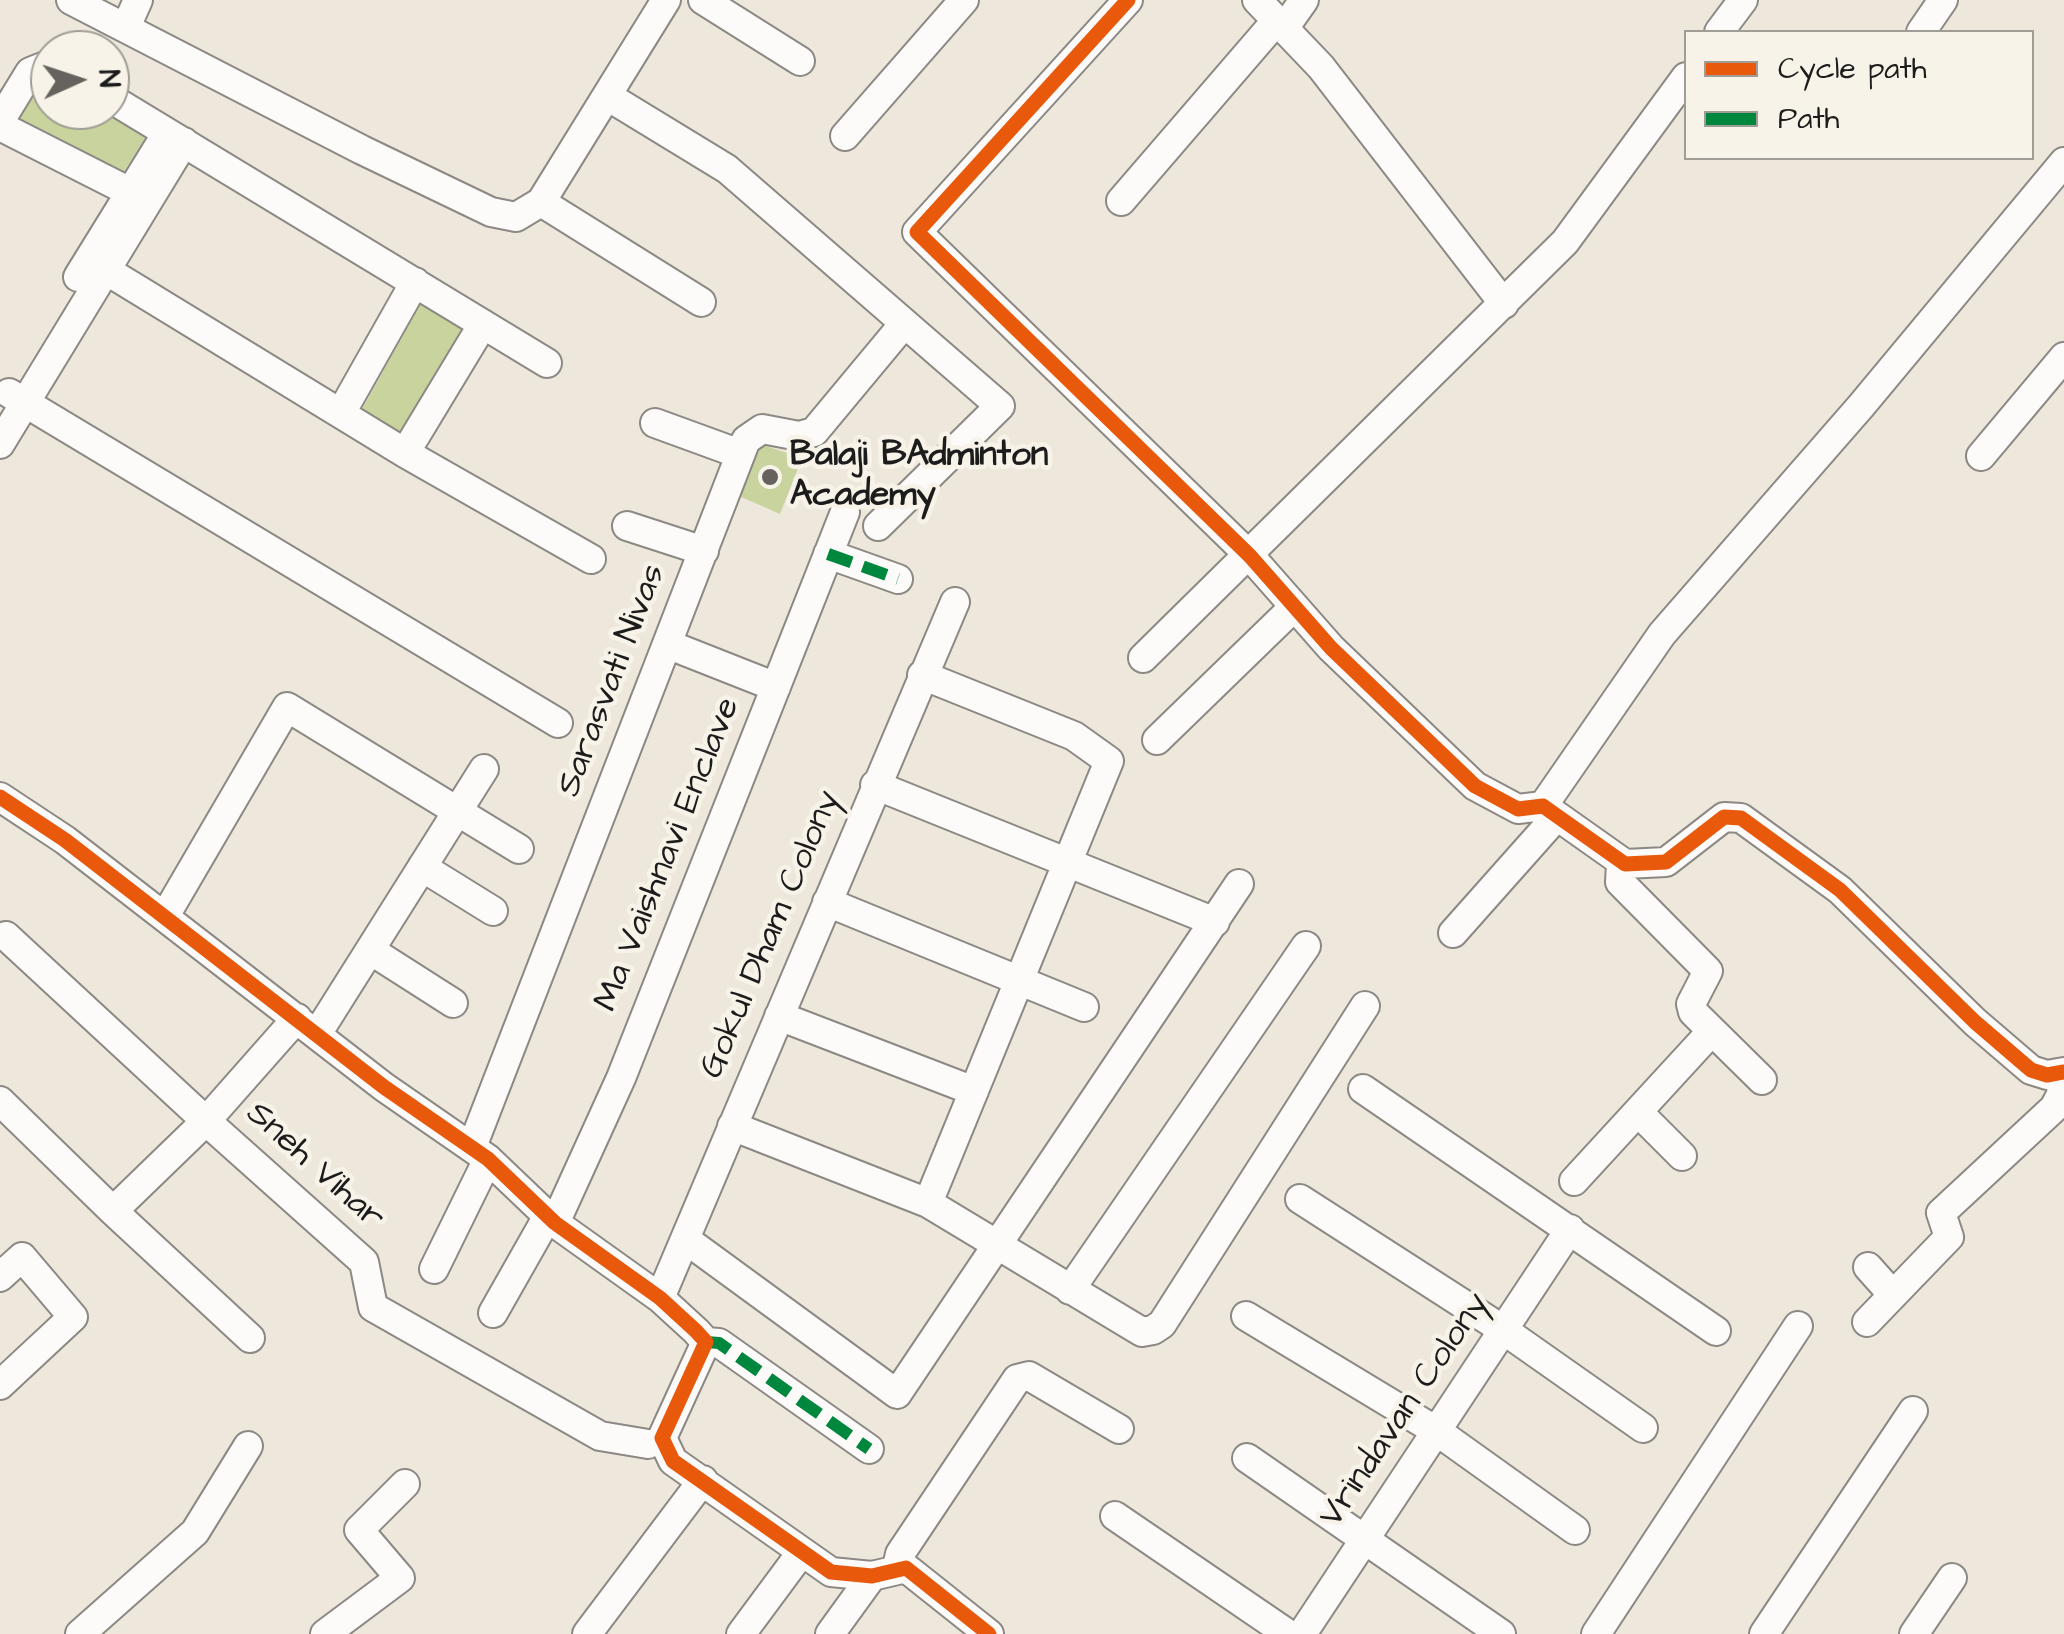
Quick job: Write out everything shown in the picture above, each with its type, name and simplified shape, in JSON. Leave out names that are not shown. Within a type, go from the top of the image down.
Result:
[{"type":"street","points":[[71,0],[491,212],[516,217],[541,202],[666,0]]},
{"type":"street","points":[[126,27],[138,0]]},
{"type":"street","points":[[703,0],[800,61]]},
{"type":"street","points":[[845,136],[964,0]]},
{"type":"street","points":[[1128,0],[917,232],[1250,556],[1294,608],[1475,786],[1518,809],[1550,811],[1621,863],[1666,862],[1724,817],[1741,818],[1840,890],[1975,1022],[2031,1070],[2062,1073],[2062,1093],[2054,1108],[1942,1213],[1950,1237],[1867,1322]]},
{"type":"street","points":[[1121,200],[1273,16],[1304,0]]},
{"type":"street","points":[[1721,30],[1743,0]]},
{"type":"street","points":[[1922,30],[1943,0]]},
{"type":"street","points":[[1273,16],[1395,157],[1504,304]]},
{"type":"street","points":[[30,72],[8,89],[0,123],[128,191]]},
{"type":"street","points":[[1143,658],[1565,242],[1684,81]]},
{"type":"street","points":[[609,97],[727,169],[1000,406],[878,526]]},
{"type":"street","points":[[130,110],[547,363]]},
{"type":"street","points":[[11,401],[104,269],[122,222],[128,191],[176,138]]},
{"type":"street","points":[[0,444],[11,401],[176,138]]},
{"type":"street","points":[[1453,933],[1550,811],[1662,634],[1861,406],[2064,162]]},
{"type":"street","points":[[541,202],[701,302]]},
{"type":"street","points":[[104,269],[590,560]]},
{"type":"street","points":[[341,413],[415,282]]},
{"type":"street","points":[[405,452],[482,324]]},
{"type":"street","points":[[655,423],[740,454],[754,430],[798,436],[814,432],[903,325]]},
{"type":"street","points":[[1982,456],[2064,357]]},
{"type":"street","points":[[11,401],[558,722]]},
{"type":"street","name":"Sarasvati Nivas","points":[[434,1268],[740,454]]},
{"type":"street","name":"Ma Vaishnavi Enclave","points":[[493,1313],[552,1219],[621,1078],[845,512]]},
{"type":"street","points":[[627,526],[704,552]]},
{"type":"street","points":[[828,554],[898,579]]},
{"type":"street","name":"Gokul Dham Colony","points":[[660,1298],[955,602]]},
{"type":"street","points":[[1157,740],[1294,608]]},
{"type":"street","points":[[667,644],[776,686]]},
{"type":"street","points":[[922,675],[1074,736],[1109,761],[928,1204]]},
{"type":"street","points":[[164,916],[286,707],[519,848]]},
{"type":"street","points":[[6,936],[206,1121],[307,1026],[370,950],[484,769]]},
{"type":"street","points":[[876,785],[1214,922]]},
{"type":"street","points":[[0,797],[480,1153],[552,1219],[660,1298],[706,1342],[719,1343],[869,1449]]},
{"type":"street","points":[[1621,863],[1620,882],[1708,971],[1690,1008],[1762,1080]]},
{"type":"street","points":[[422,867],[493,911]]},
{"type":"street","points":[[685,1239],[897,1394],[1239,884]]},
{"type":"street","points":[[826,902],[1084,1006]]},
{"type":"street","points":[[1070,1290],[1306,946]]},
{"type":"street","points":[[370,950],[453,1003]]},
{"type":"street","points":[[732,1126],[928,1204],[1142,1332],[1162,1324],[1365,1006]]},
{"type":"street","points":[[778,1016],[974,1092]]},
{"type":"street","points":[[1574,1182],[1711,1032]]},
{"type":"street","points":[[1363,1090],[1716,1331]]},
{"type":"street","points":[[0,1101],[250,1338]]},
{"type":"street","points":[[1638,1112],[1682,1156]]},
{"type":"street","name":"Sneh Vihar","points":[[114,1211],[206,1121],[364,1262],[373,1307],[600,1436],[648,1444]]},
{"type":"street","points":[[1300,1200],[1506,1331],[1643,1428]]},
{"type":"street","name":"Vrindavan Colony","points":[[1302,1634],[1570,1229]]},
{"type":"street","points":[[0,1277],[22,1257],[73,1317],[0,1385]]},
{"type":"street","points":[[1868,1268],[1893,1296]]},
{"type":"street","points":[[1246,1316],[1438,1432],[1575,1530]]},
{"type":"street","points":[[1596,1634],[1798,1326]]},
{"type":"street","points":[[706,1342],[662,1438],[674,1461],[831,1572],[906,1568],[989,1634]]},
{"type":"street","points":[[830,1634],[900,1554],[1017,1380],[1029,1376],[1120,1429]]},
{"type":"street","points":[[1764,1634],[1913,1411]]},
{"type":"street","points":[[80,1634],[194,1532],[248,1446]]},
{"type":"street","points":[[1248,1458],[1501,1634]]},
{"type":"street","points":[[587,1634],[703,1480]]},
{"type":"street","points":[[325,1634],[400,1578],[359,1530],[405,1484]]},
{"type":"street","points":[[1115,1516],[1288,1634]]},
{"type":"street","points":[[742,1634],[801,1553]]},
{"type":"street","points":[[1914,1634],[1952,1578]]},
{"type":"green space","points":[[30,94],[30,126],[16,118]]},
{"type":"green space","points":[[130,125],[147,135],[119,179],[36,130],[130,130]]},
{"type":"green space","points":[[421,303],[464,328],[402,436],[361,411]]},
{"type":"green space","name":"Balaji BAdminton Academy","points":[[760,444],[802,458],[780,514],[739,496]]},
{"type":"marked path","points":[[828,554],[898,579]]},
{"type":"marked path","points":[[706,1342],[719,1343],[869,1449]]},
{"type":"cycle path","points":[[1128,0],[917,232],[1250,556],[1331,648],[1475,786],[1518,809],[1543,806],[1625,864],[1666,862],[1724,817],[1741,818],[1840,890],[1975,1022],[2031,1070],[2047,1075],[2064,1072]]},
{"type":"cycle path","points":[[0,797],[65,840],[384,1087],[488,1159],[555,1223],[660,1298],[696,1331],[706,1342],[662,1438],[673,1461],[831,1572],[872,1576],[906,1568],[989,1634]]},
{"type":"place","name":"Balaji BAdminton Academy","points":[[770,477]]}]
